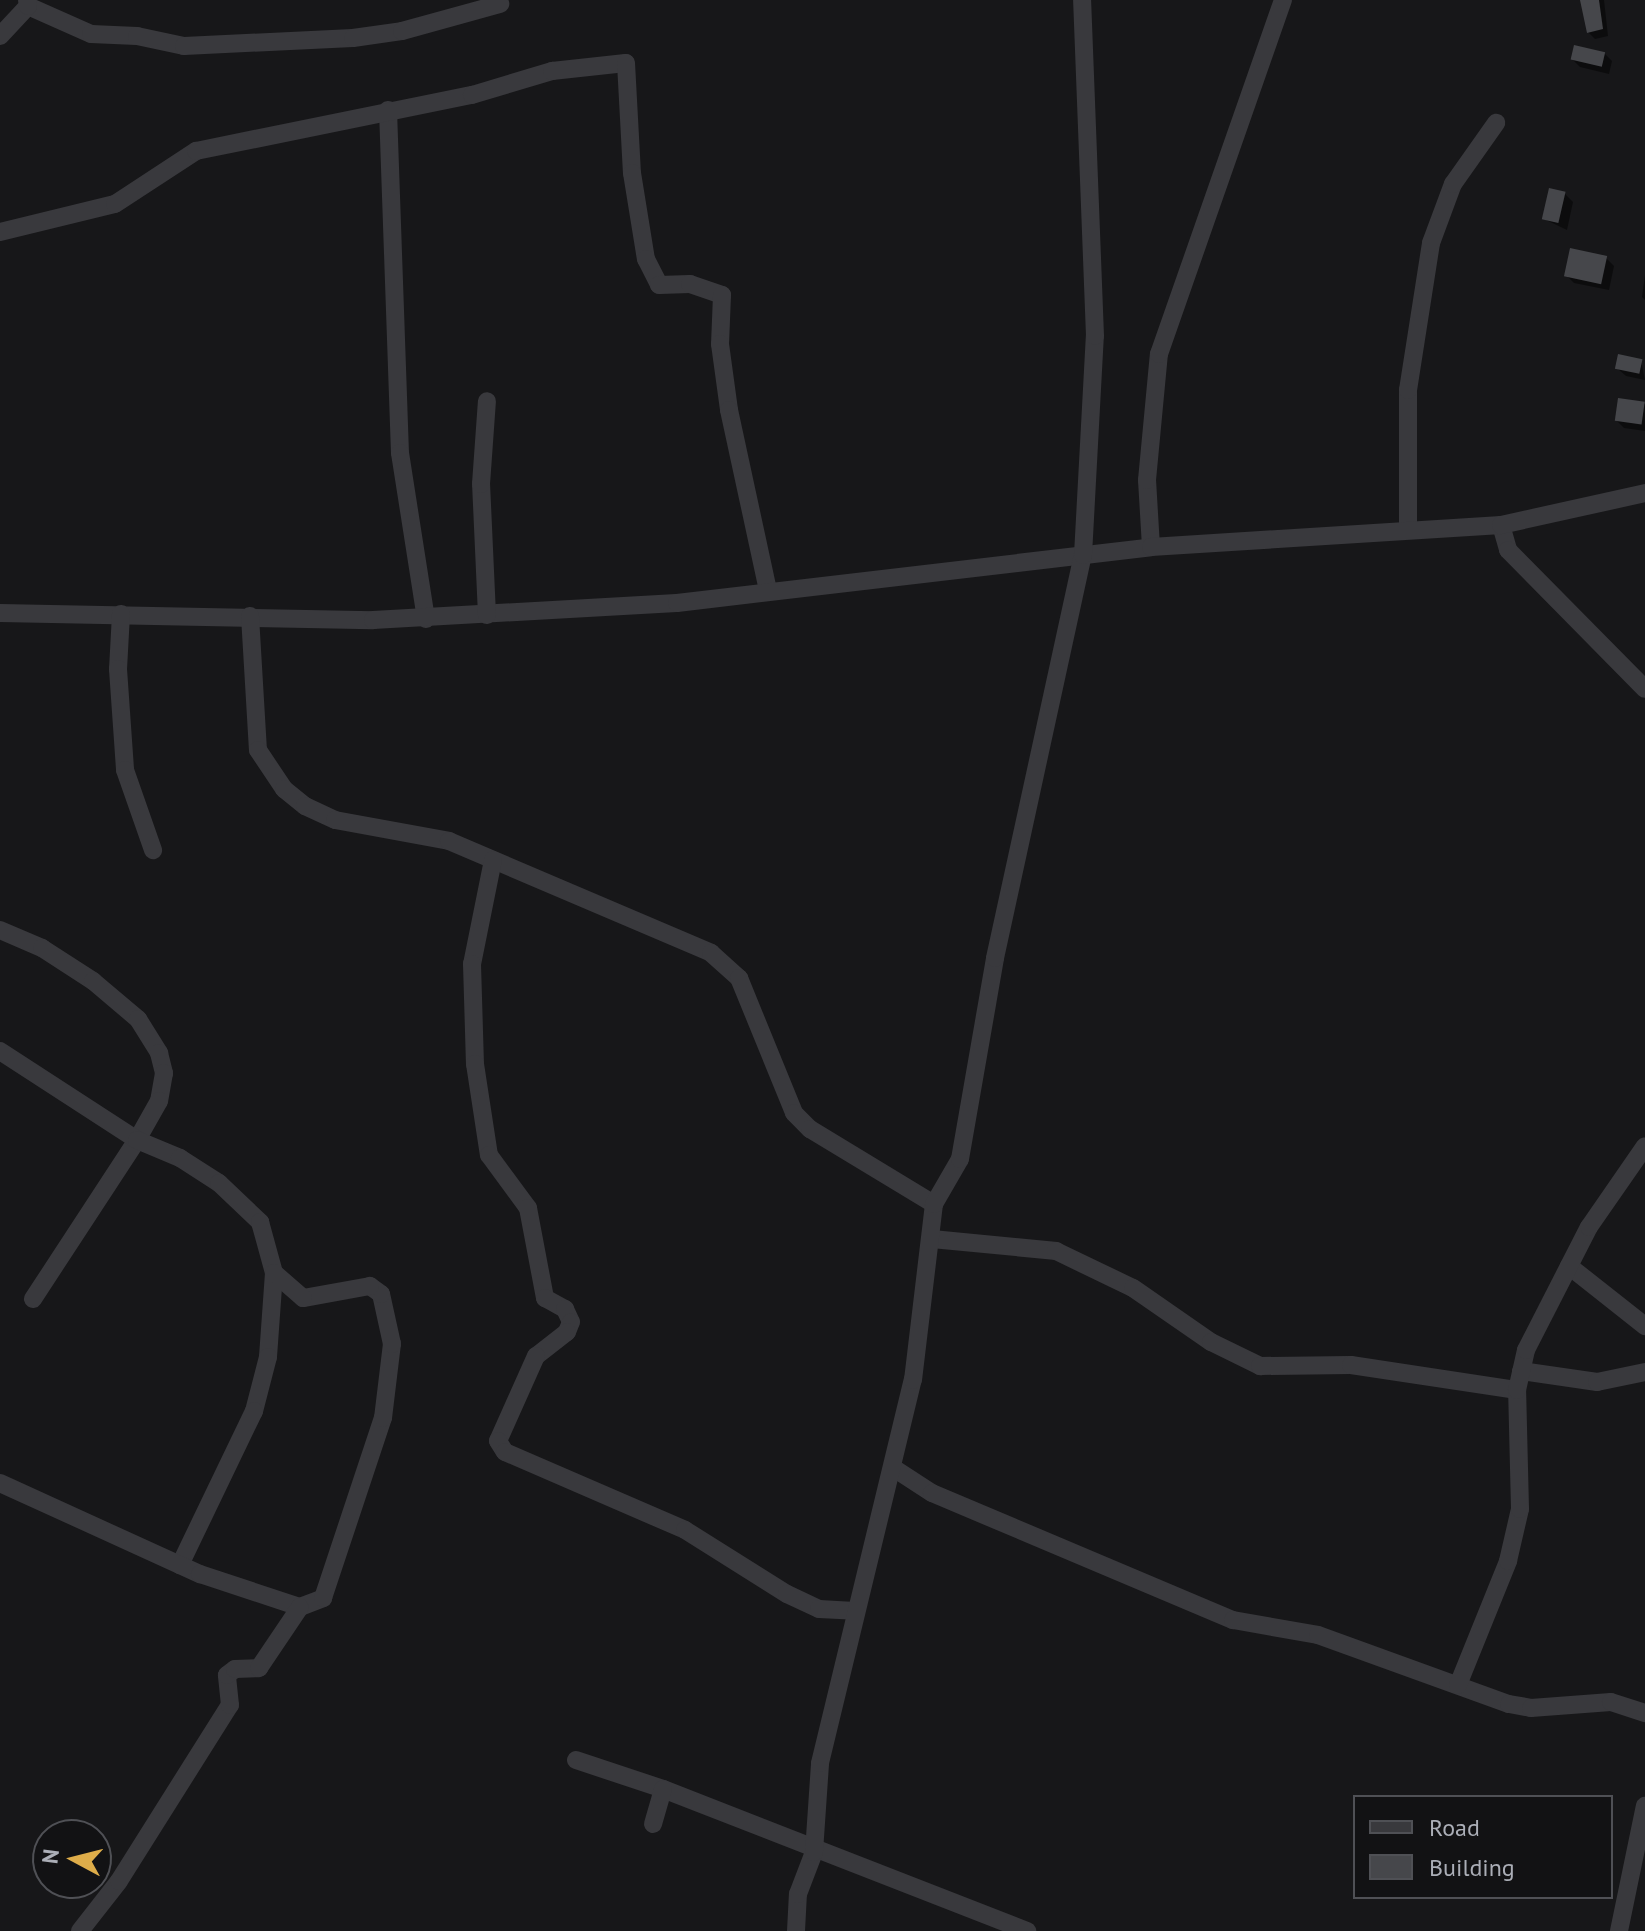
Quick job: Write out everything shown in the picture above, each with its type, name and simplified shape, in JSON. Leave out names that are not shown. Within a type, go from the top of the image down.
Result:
[{"type":"street","points":[[796,1931],[798,1894],[814,1852],[820,1763],[855,1611],[895,1469],[913,1380],[934,1204],[960,1159],[995,958],[1083,555],[1095,336],[1082,0]]},
{"type":"street","points":[[1151,547],[1147,480],[1159,354],[1283,0]]},
{"type":"street","points":[[0,36],[28,3],[91,34],[198,46],[353,38],[402,31],[500,4]]},
{"type":"street","points":[[0,232],[115,204],[196,151],[494,89],[552,71],[626,63],[632,173],[646,231],[646,259],[659,285],[690,284],[722,295],[720,344],[729,410],[768,590]]},
{"type":"street","points":[[388,110],[400,453],[426,619]]},
{"type":"street","points":[[1408,530],[1409,379],[1437,215],[1477,145],[1496,123]]},
{"type":"street","points":[[487,401],[481,484],[487,615]]},
{"type":"street","points":[[0,613],[426,619],[677,603],[1151,547],[1501,525],[1645,493]]},
{"type":"street","points":[[1501,525],[1508,550],[1645,689]]},
{"type":"street","points":[[121,614],[118,669],[125,770],[153,850]]},
{"type":"street","points":[[250,616],[256,738],[267,768],[284,789],[305,806],[335,820],[449,841],[711,953],[730,966],[794,1113],[810,1129],[934,1204]]},
{"type":"street","points":[[493,860],[472,964],[475,1064],[489,1155],[528,1208],[545,1298],[565,1309],[571,1322],[567,1332],[536,1356],[498,1441],[505,1452],[685,1530],[787,1594],[819,1609],[855,1611]]},
{"type":"street","points":[[0,930],[42,948],[93,981],[138,1019],[161,1063],[163,1087],[137,1140],[33,1299]]},
{"type":"street","points":[[0,1051],[137,1140],[180,1158],[235,1196],[260,1222],[274,1273],[268,1357],[254,1411],[180,1565]]},
{"type":"street","points":[[1458,1685],[1508,1561],[1520,1509],[1519,1380],[1538,1323],[1569,1266],[1645,1146]]},
{"type":"street","points":[[932,1239],[1056,1251],[1133,1288],[1211,1342],[1260,1366],[1351,1365],[1519,1380],[1597,1382],[1645,1372]]},
{"type":"street","points":[[1569,1266],[1645,1326]]},
{"type":"street","points":[[80,1931],[119,1881],[230,1705],[227,1675],[235,1669],[259,1668],[300,1607],[323,1598],[330,1583],[354,1494],[383,1418],[392,1344],[381,1294],[370,1286],[303,1298],[274,1273]]},
{"type":"street","points":[[895,1469],[932,1493],[1233,1620],[1318,1635],[1531,1708],[1587,1701],[1645,1713]]},
{"type":"street","points":[[0,1483],[180,1565],[300,1607]]},
{"type":"street","points":[[576,1760],[663,1789],[814,1852],[926,1889],[1027,1931]]},
{"type":"street","points":[[653,1824],[663,1789]]},
{"type":"street","points":[[1619,1931],[1645,1806]]},
{"type":"building","points":[[1580,0],[1599,0],[1603,29],[1587,33]]},
{"type":"building","points":[[1574,45],[1605,52],[1602,67],[1571,60]]},
{"type":"building","points":[[1549,188],[1566,192],[1558,223],[1542,219]]},
{"type":"building","points":[[1570,248],[1607,256],[1601,284],[1564,276]]},
{"type":"building","points":[[1618,354],[1642,359],[1639,374],[1615,369]]},
{"type":"building","points":[[1618,398],[1645,402],[1642,425],[1615,421]]}]
